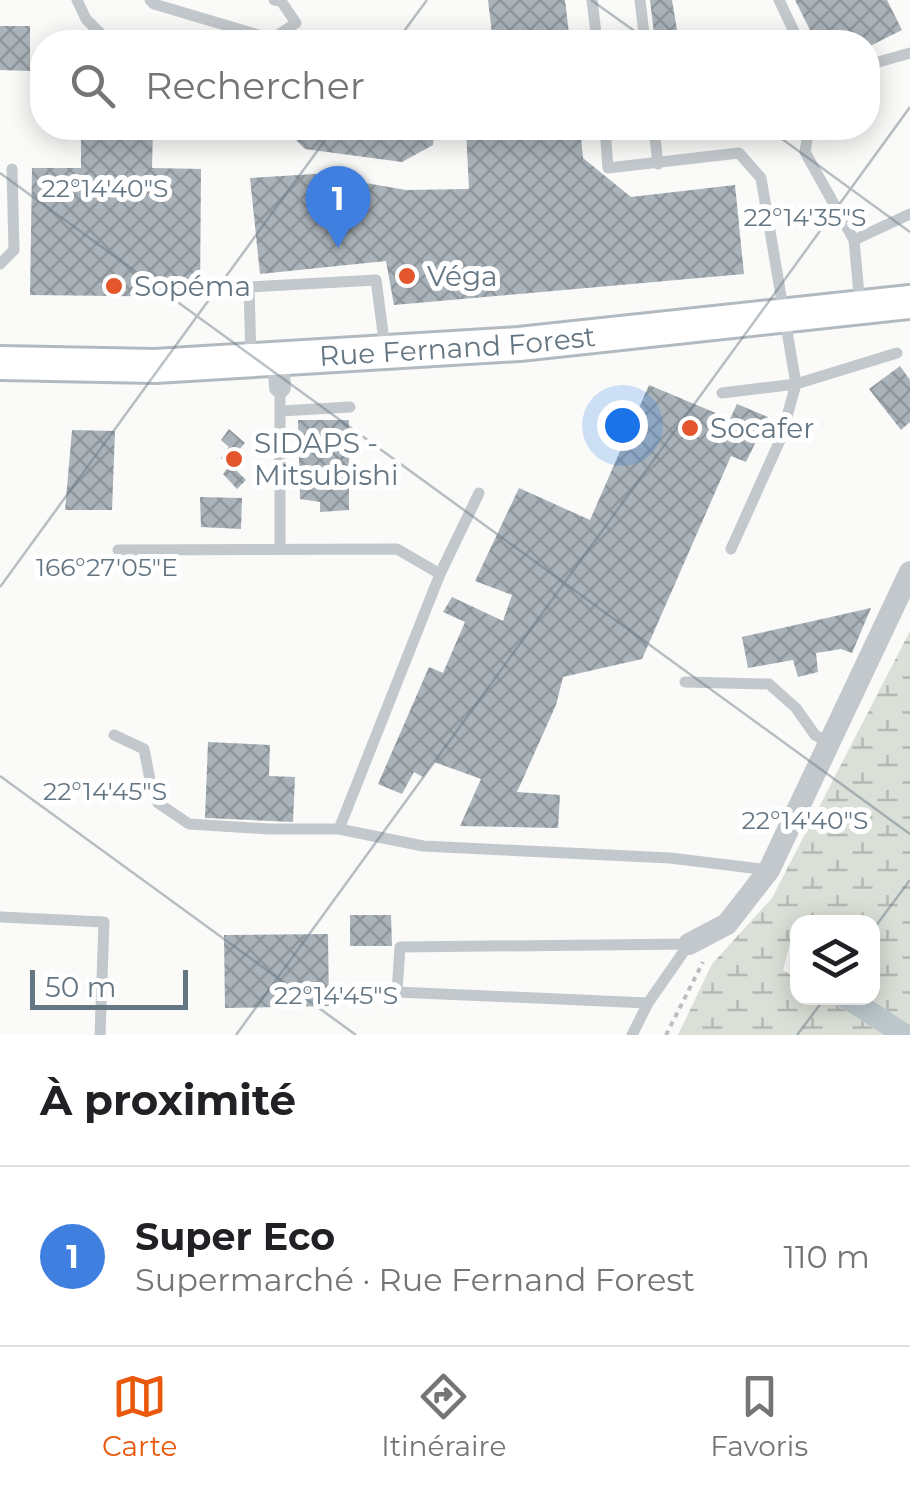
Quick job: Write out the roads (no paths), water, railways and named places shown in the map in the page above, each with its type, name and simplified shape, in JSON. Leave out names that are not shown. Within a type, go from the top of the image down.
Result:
[{"type":"street","name":"Rue Fernand Forest","points":[[0,363],[270,369],[386,352],[519,344],[910,302]]},
{"type":"street","points":[[689,944],[727,924],[769,870],[910,572]]},
{"type":"lane","points":[[77,0],[86,19],[97,30]]},
{"type":"lane","points":[[150,0],[244,30]]},
{"type":"lane","points":[[274,0],[281,1],[296,23],[285,30]]},
{"type":"lane","points":[[592,0],[595,30]]},
{"type":"lane","points":[[640,0],[644,30]]},
{"type":"lane","points":[[779,0],[793,30]]},
{"type":"lane","points":[[880,61],[910,52]]},
{"type":"lane","points":[[605,140],[608,168],[740,153],[761,178],[796,384],[781,438],[731,550]]},
{"type":"lane","points":[[655,140],[658,164]]},
{"type":"lane","points":[[808,140],[806,152],[854,240],[860,306]]},
{"type":"lane","points":[[0,264],[14,250],[12,169]]},
{"type":"lane","points":[[854,240],[910,214]]},
{"type":"lane","points":[[280,549],[281,411],[248,287],[376,280],[386,352]]},
{"type":"lane","points":[[722,393],[796,384],[897,354]]},
{"type":"lane","points":[[281,411],[350,407]]},
{"type":"lane","points":[[339,828],[440,574],[479,493]]},
{"type":"lane","points":[[118,550],[397,549],[440,574]]},
{"type":"lane","points":[[685,682],[769,684],[796,708],[815,735],[830,743]]},
{"type":"lane","points":[[114,735],[144,748],[158,804],[189,824],[339,828],[422,846],[670,858],[769,870]]},
{"type":"lane","points":[[0,917],[104,922],[100,1035]]},
{"type":"lane","points":[[648,1003],[397,992],[400,947],[689,944]]},
{"type":"lane","points":[[632,1035],[648,1003],[689,944]]},
{"type":"place","name":"Super Eco","points":[[338,248]]},
{"type":"place","name":"Véga","points":[[407,276]]},
{"type":"place","name":"Sopéma","points":[[114,286]]},
{"type":"place","name":"Socafer","points":[[690,428]]},
{"type":"place","name":"SIDAPS - Mitsubishi","points":[[234,459]]}]
